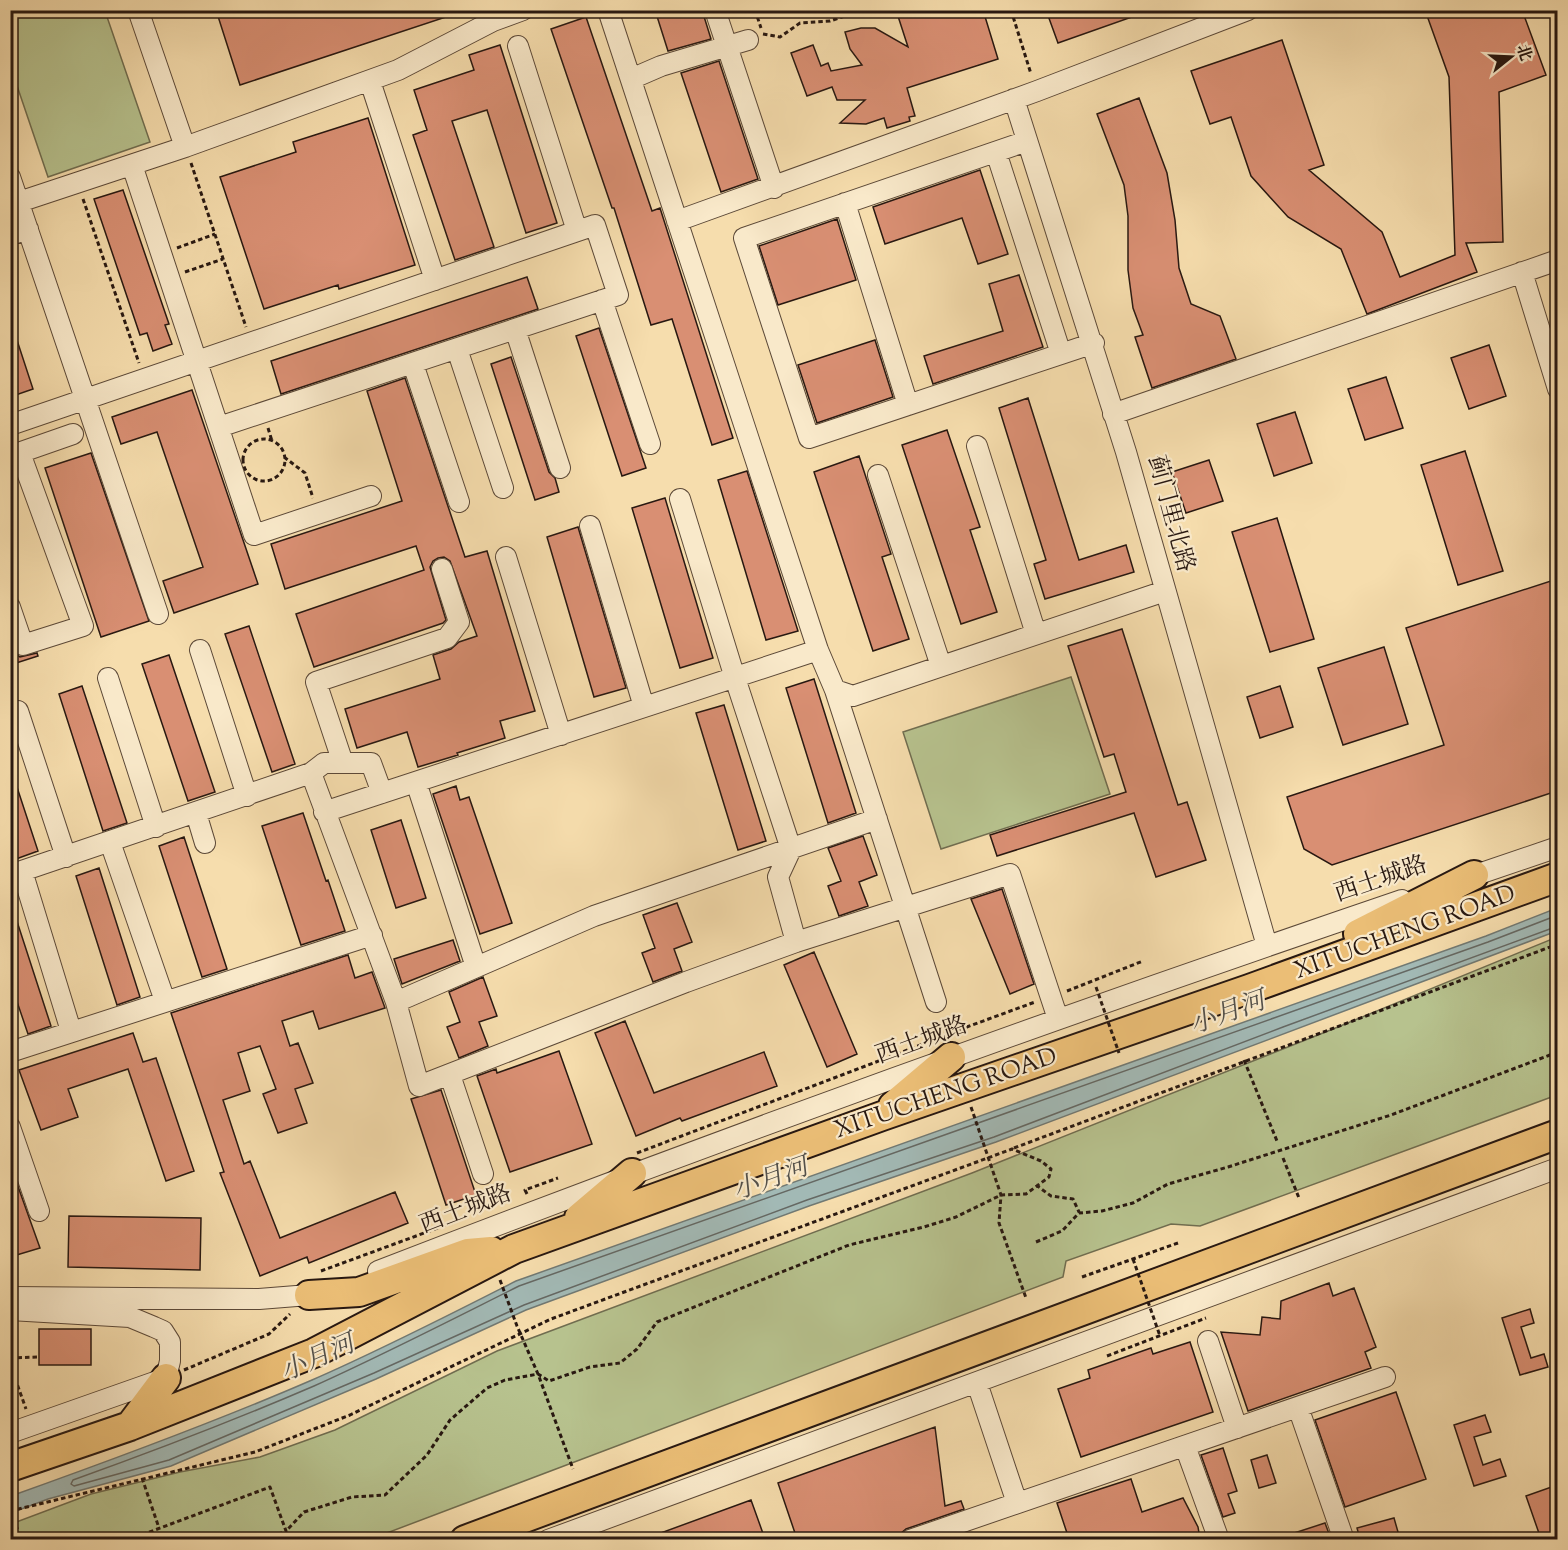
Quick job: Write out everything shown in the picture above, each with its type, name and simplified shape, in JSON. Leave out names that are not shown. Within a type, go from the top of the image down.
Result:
[{"type":"highway","points":[[1249,989],[1474,875]]},
{"type":"highway","name":"XITUCHENG ROAD","points":[[10,1467],[130,1426],[314,1353],[514,1249],[882,1116],[1249,989],[1557,877]]},
{"type":"highway","points":[[882,1116],[951,1057]]},
{"type":"highway","points":[[465,1539],[495,1532],[1555,1135]]},
{"type":"highway","points":[[563,1231],[629,1165]]},
{"type":"highway","points":[[315,1283],[359,1292],[468,1253],[514,1249]]},
{"type":"highway","points":[[130,1426],[166,1378]]},
{"type":"street","points":[[138,10],[185,147]]},
{"type":"street","points":[[19,202],[185,147],[370,81],[398,70],[491,16],[523,10]]},
{"type":"street","points":[[608,10],[818,650],[835,690],[936,1002]]},
{"type":"street","points":[[715,10],[774,188]]},
{"type":"street","points":[[677,221],[1037,92],[1195,20],[1248,10]]},
{"type":"street","points":[[631,79],[662,66],[748,40]]},
{"type":"street","points":[[219,427],[618,295],[586,228],[518,46]]},
{"type":"street","points":[[370,81],[435,280]]},
{"type":"street","name":"蓟门里北路","points":[[1014,99],[1126,452],[1267,946]]},
{"type":"street","points":[[1027,141],[744,238],[809,438],[1094,343]]},
{"type":"street","points":[[996,152],[1061,354]]},
{"type":"street","points":[[132,165],[254,536],[371,496]]},
{"type":"street","points":[[10,177],[19,202],[19,232],[87,399],[158,614]]},
{"type":"street","points":[[844,203],[908,405]]},
{"type":"street","points":[[10,424],[586,228]]},
{"type":"street","points":[[1113,414],[1557,260]]},
{"type":"street","points":[[1522,272],[1557,390]]},
{"type":"street","points":[[602,300],[650,444]]},
{"type":"street","points":[[515,329],[560,468]]},
{"type":"street","points":[[456,349],[503,488]]},
{"type":"street","points":[[413,364],[459,502]]},
{"type":"street","points":[[10,607],[24,645],[83,626],[15,454],[73,434]]},
{"type":"street","points":[[977,446],[1036,634]]},
{"type":"street","points":[[878,475],[941,666]]},
{"type":"street","points":[[680,499],[791,849],[777,877],[796,942]]},
{"type":"street","points":[[590,526],[644,707]]},
{"type":"street","points":[[506,557],[561,735]]},
{"type":"street","points":[[343,763],[316,682],[447,638],[459,622],[442,569]]},
{"type":"street","points":[[835,690],[853,696],[1165,591]]},
{"type":"street","points":[[200,650],[247,796]]},
{"type":"street","points":[[324,812],[818,650]]},
{"type":"street","points":[[108,678],[156,827]]},
{"type":"street","points":[[18,711],[66,857]]},
{"type":"street","points":[[71,1031],[16,873],[247,796],[311,773],[324,763],[371,763],[382,794]]},
{"type":"street","points":[[311,773],[396,1002],[419,1086],[686,982],[796,942],[1010,874],[1058,1019]]},
{"type":"street","points":[[416,782],[476,967]]},
{"type":"street","points":[[196,813],[205,843]]},
{"type":"street","points":[[396,1002],[594,916],[877,819]]},
{"type":"street","points":[[110,842],[165,1001]]},
{"type":"street","name":"西土城路","points":[[10,1296],[136,1299],[163,1296],[260,1299],[315,1283],[353,1280],[629,1165],[951,1057],[1267,946],[1557,848]]},
{"type":"street","points":[[10,1052],[372,934]]},
{"type":"street","points":[[450,1075],[483,1174]]},
{"type":"street","points":[[10,1127],[39,1211]]},
{"type":"street","points":[[548,1539],[1557,1168]]},
{"type":"street","points":[[10,1310],[130,1317],[163,1332],[170,1342],[170,1360],[166,1378],[10,1433]]},
{"type":"street","points":[[1208,1341],[1237,1428]]},
{"type":"street","points":[[910,1539],[1385,1377]]},
{"type":"street","points":[[977,1383],[1017,1503]]},
{"type":"street","points":[[1298,1407],[1344,1539]]},
{"type":"street","points":[[1185,1446],[1219,1539]]},
{"type":"path","points":[[755,10],[763,34],[780,37],[800,23],[830,21],[863,10]]},
{"type":"path","points":[[1011,10],[1037,92]]},
{"type":"path","points":[[185,147],[251,343]]},
{"type":"path","points":[[77,183],[144,379]]},
{"type":"path","points":[[161,253],[215,234]]},
{"type":"path","points":[[169,278],[223,259]]},
{"type":"path","points":[[284,458],[281,471],[270,480],[256,479],[251,476],[243,459],[248,447],[259,440],[272,441],[278,445],[284,458],[304,472],[319,513]]},
{"type":"path","points":[[21,1539],[10,1510],[255,1452],[339,1419],[551,1319],[1557,944]]},
{"type":"path","points":[[629,1165],[1143,961]]},
{"type":"path","points":[[1096,987],[1119,1053]]},
{"type":"path","points":[[1036,1242],[1062,1231],[1079,1213],[1102,1211],[1134,1203],[1168,1184],[1391,1115],[1557,1052]]},
{"type":"path","points":[[1244,1060],[1277,1141]]},
{"type":"path","points":[[971,1107],[1001,1195],[999,1223],[1026,1298]]},
{"type":"path","points":[[264,1539],[286,1531],[304,1512],[352,1497],[385,1495],[427,1455],[450,1420],[487,1388],[505,1380],[538,1374],[549,1381],[590,1367],[620,1363],[637,1349],[657,1322],[849,1245],[956,1217],[1001,1195],[1026,1194],[1049,1177],[1051,1169],[1041,1161],[1012,1149]]},
{"type":"path","points":[[1283,1158],[1299,1198]]},
{"type":"path","points":[[518,1198],[527,1194],[525,1190],[559,1180]]},
{"type":"path","points":[[1036,1185],[1051,1196],[1073,1199],[1079,1213]]},
{"type":"path","points":[[315,1283],[454,1222]]},
{"type":"path","points":[[1082,1277],[1178,1243]]},
{"type":"path","points":[[1133,1259],[1160,1336]]},
{"type":"path","points":[[501,1283],[573,1469]]},
{"type":"path","points":[[1107,1356],[1206,1318]]},
{"type":"path","points":[[166,1378],[269,1335]]},
{"type":"path","points":[[10,1358],[39,1357]]},
{"type":"path","points":[[10,1364],[26,1408]]},
{"type":"path","points":[[142,1478],[159,1528]]},
{"type":"path","points":[[130,1539],[270,1487],[286,1531]]},
{"type":"path","points":[[10,1525],[16,1539]]},
{"type":"green space","points":[[10,11],[105,11],[150,142],[48,177],[11,68]]},
{"type":"green space","points":[[1071,677],[1110,794],[941,849],[903,732]]},
{"type":"green space","points":[[1557,937],[1557,1095],[1200,1226],[1171,1224],[1066,1261],[1063,1277],[371,1539],[11,1539],[11,1524],[91,1494],[180,1472],[260,1457],[335,1430],[497,1351],[972,1173]]},
{"type":"water","points":[[1557,908],[1557,931],[996,1142],[809,1206],[526,1310],[376,1379],[171,1466],[48,1499],[11,1513],[11,1496],[162,1441],[275,1396],[338,1369],[516,1281],[1486,936]]},
{"type":"building","points":[[216,10],[458,10],[458,13],[240,85]]},
{"type":"building","points":[[655,10],[702,10],[711,39],[668,51]]},
{"type":"building","points":[[896,10],[983,10],[998,59],[907,88],[915,116],[909,117],[910,121],[887,128],[884,118],[866,124],[840,123],[865,100],[837,100],[832,87],[807,96],[791,53],[813,45],[821,66],[828,63],[831,71],[862,65],[850,49],[845,32],[861,28],[875,28],[908,47]]},
{"type":"building","points":[[1046,10],[1146,10],[1146,12],[1058,43]]},
{"type":"building","points":[[1425,10],[1522,10],[1546,75],[1499,92],[1503,242],[1466,243],[1477,272],[1367,314],[1341,249],[1288,217],[1251,176],[1231,117],[1210,124],[1191,71],[1282,40],[1324,165],[1309,170],[1382,232],[1400,277],[1455,255],[1449,77]]},
{"type":"building","points":[[586,17],[652,211],[660,208],[733,438],[712,445],[672,319],[651,325],[614,208],[612,208],[551,29]]},
{"type":"building","points":[[500,45],[557,223],[526,233],[487,110],[452,121],[494,247],[455,260],[413,135],[427,130],[414,90],[474,70],[469,55]]},
{"type":"building","points":[[719,61],[758,179],[721,192],[681,73]]},
{"type":"building","points":[[1139,98],[1167,173],[1175,220],[1179,268],[1191,304],[1220,316],[1236,359],[1152,388],[1135,337],[1143,335],[1133,308],[1128,270],[1128,216],[1124,185],[1097,114]]},
{"type":"building","points":[[368,118],[415,265],[339,289],[338,285],[264,309],[220,177],[296,152],[293,142]]},
{"type":"building","points":[[980,170],[1008,254],[978,264],[962,218],[885,244],[873,207]]},
{"type":"building","points":[[123,190],[169,324],[165,325],[172,344],[153,351],[147,333],[140,335],[94,199]]},
{"type":"building","points":[[837,219],[856,280],[778,305],[759,246]]},
{"type":"building","points":[[1019,275],[1043,347],[933,384],[924,356],[1003,331],[989,284]]},
{"type":"building","points":[[527,277],[538,309],[281,394],[271,361]]},
{"type":"building","points":[[13,328],[33,389],[10,397],[10,329]]},
{"type":"building","points":[[599,328],[646,468],[622,476],[576,336]]},
{"type":"building","points":[[875,340],[893,397],[817,423],[798,365]]},
{"type":"building","points":[[1489,345],[1506,396],[1469,409],[1451,358]]},
{"type":"building","points":[[511,357],[549,472],[555,478],[559,492],[535,500],[491,364]]},
{"type":"building","points":[[1386,377],[1403,428],[1365,440],[1348,389]]},
{"type":"building","points":[[405,378],[465,557],[487,551],[535,711],[500,721],[505,738],[418,767],[407,732],[357,748],[345,709],[440,679],[433,655],[477,636],[450,561],[444,557],[438,558],[430,567],[446,620],[443,623],[314,667],[296,614],[424,570],[416,546],[285,589],[271,544],[402,501],[367,391]]},
{"type":"building","points":[[192,390],[258,584],[174,613],[163,581],[203,567],[157,432],[121,444],[112,417]]},
{"type":"building","points":[[1028,398],[1079,560],[1126,545],[1134,572],[1045,599],[1034,564],[1046,560],[999,408]]},
{"type":"building","points":[[1295,412],[1312,463],[1274,476],[1257,424]]},
{"type":"building","points":[[947,430],[980,527],[970,530],[997,612],[961,624],[902,445]]},
{"type":"building","points":[[1465,451],[1503,571],[1458,585],[1421,465]]},
{"type":"building","points":[[91,453],[149,621],[101,637],[45,468]]},
{"type":"building","points":[[859,456],[891,554],[882,557],[909,639],[873,651],[814,472]]},
{"type":"building","points":[[1209,460],[1223,501],[1186,513],[1172,472]]},
{"type":"building","points":[[747,471],[798,631],[766,640],[718,480]]},
{"type":"building","points":[[665,498],[713,658],[680,668],[632,508]]},
{"type":"building","points":[[1277,518],[1314,639],[1270,652],[1232,532]]},
{"type":"building","points":[[578,527],[626,688],[594,697],[547,537]]},
{"type":"building","points":[[1557,579],[1557,791],[1332,865],[1304,849],[1287,797],[1444,745],[1406,628]]},
{"type":"building","points":[[249,626],[295,764],[272,772],[225,634]]},
{"type":"building","points":[[1122,629],[1178,805],[1187,802],[1206,860],[1156,877],[1134,813],[997,856],[990,835],[1126,792],[1114,754],[1104,757],[1068,646]]},
{"type":"building","points":[[10,646],[20,657],[37,653],[38,656],[10,665]]},
{"type":"building","points":[[1384,647],[1408,724],[1343,745],[1318,668]]},
{"type":"building","points":[[169,655],[215,792],[188,801],[142,664]]},
{"type":"building","points":[[814,679],[856,813],[828,823],[786,688]]},
{"type":"building","points":[[82,686],[127,823],[103,831],[59,694]]},
{"type":"building","points":[[1280,686],[1293,727],[1260,738],[1247,697]]},
{"type":"building","points":[[724,705],[766,841],[738,850],[696,713]]},
{"type":"building","points":[[13,775],[38,851],[16,859],[10,842],[10,776]]},
{"type":"building","points":[[456,786],[460,800],[469,797],[512,923],[480,934],[433,794]]},
{"type":"building","points":[[303,813],[345,931],[301,945],[262,826]]},
{"type":"building","points":[[401,820],[426,898],[396,908],[371,830]]},
{"type":"building","points":[[863,836],[877,875],[859,882],[868,906],[839,916],[828,886],[841,881],[828,848]]},
{"type":"building","points":[[184,837],[227,969],[202,977],[159,846]]},
{"type":"building","points":[[99,868],[140,997],[117,1005],[76,876]]},
{"type":"building","points":[[1002,889],[1034,984],[1010,994],[971,899]]},
{"type":"building","points":[[677,903],[692,942],[674,949],[682,971],[653,982],[642,953],[655,948],[643,915]]},
{"type":"building","points":[[10,909],[13,909],[51,1026],[28,1034],[10,981]]},
{"type":"building","points":[[453,940],[460,961],[402,984],[394,959]]},
{"type":"building","points":[[814,952],[857,1054],[827,1067],[784,965]]},
{"type":"building","points":[[348,955],[355,978],[372,972],[385,1008],[319,1029],[313,1011],[282,1021],[290,1046],[298,1043],[313,1083],[295,1089],[307,1123],[278,1133],[263,1094],[276,1089],[260,1046],[238,1053],[250,1091],[223,1100],[244,1164],[250,1161],[280,1238],[395,1192],[408,1223],[309,1263],[307,1257],[260,1276],[220,1173],[224,1172],[171,1013]]},
{"type":"building","points":[[483,977],[497,1016],[479,1022],[488,1046],[459,1058],[447,1027],[460,1022],[449,992]]},
{"type":"building","points":[[625,1021],[654,1093],[764,1052],[777,1086],[682,1121],[680,1118],[636,1136],[595,1033]]},
{"type":"building","points":[[133,1033],[143,1062],[156,1058],[194,1171],[166,1181],[128,1069],[68,1089],[78,1117],[41,1130],[19,1070]]},
{"type":"building","points":[[559,1051],[592,1144],[510,1172],[477,1076],[496,1069],[497,1073]]},
{"type":"building","points":[[441,1090],[476,1195],[446,1205],[411,1099]]},
{"type":"building","points":[[10,1168],[40,1248],[10,1257]]},
{"type":"building","points":[[69,1216],[201,1218],[200,1270],[68,1267]]},
{"type":"building","points":[[1329,1283],[1333,1296],[1354,1288],[1376,1347],[1365,1352],[1371,1368],[1248,1411],[1221,1332],[1260,1335],[1262,1317],[1280,1319],[1281,1301]]},
{"type":"building","points":[[1530,1309],[1534,1323],[1521,1327],[1531,1358],[1544,1354],[1548,1367],[1520,1375],[1502,1318]]},
{"type":"building","points":[[39,1329],[91,1329],[91,1365],[39,1365]]},
{"type":"building","points":[[1190,1342],[1213,1412],[1081,1457],[1058,1389],[1090,1378],[1088,1370],[1151,1348],[1153,1354]]},
{"type":"building","points":[[1396,1392],[1426,1479],[1345,1507],[1315,1420]]},
{"type":"building","points":[[1485,1415],[1491,1432],[1474,1437],[1483,1465],[1500,1459],[1506,1476],[1474,1486],[1454,1425]]},
{"type":"building","points":[[935,1427],[945,1506],[961,1501],[964,1509],[883,1539],[797,1539],[778,1483]]},
{"type":"building","points":[[1223,1448],[1237,1491],[1228,1494],[1235,1513],[1223,1517],[1201,1455]]},
{"type":"building","points":[[1267,1455],[1276,1483],[1259,1488],[1251,1460]]},
{"type":"building","points":[[1131,1479],[1142,1512],[1183,1498],[1198,1527],[1200,1539],[1069,1539],[1057,1503]]},
{"type":"building","points":[[1557,1485],[1557,1539],[1541,1539],[1526,1496]]},
{"type":"building","points":[[751,1500],[765,1539],[647,1539],[647,1538]]},
{"type":"building","points":[[1394,1518],[1400,1539],[1360,1539],[1357,1528]]},
{"type":"building","points":[[1325,1523],[1331,1539],[1283,1539],[1282,1537]]},
{"type":"water label","name":"小月河","points":[[1228,1014]]},
{"type":"water label","name":"小月河","points":[[771,1180]]},
{"type":"water label","name":"小月河","points":[[318,1359]]}]
